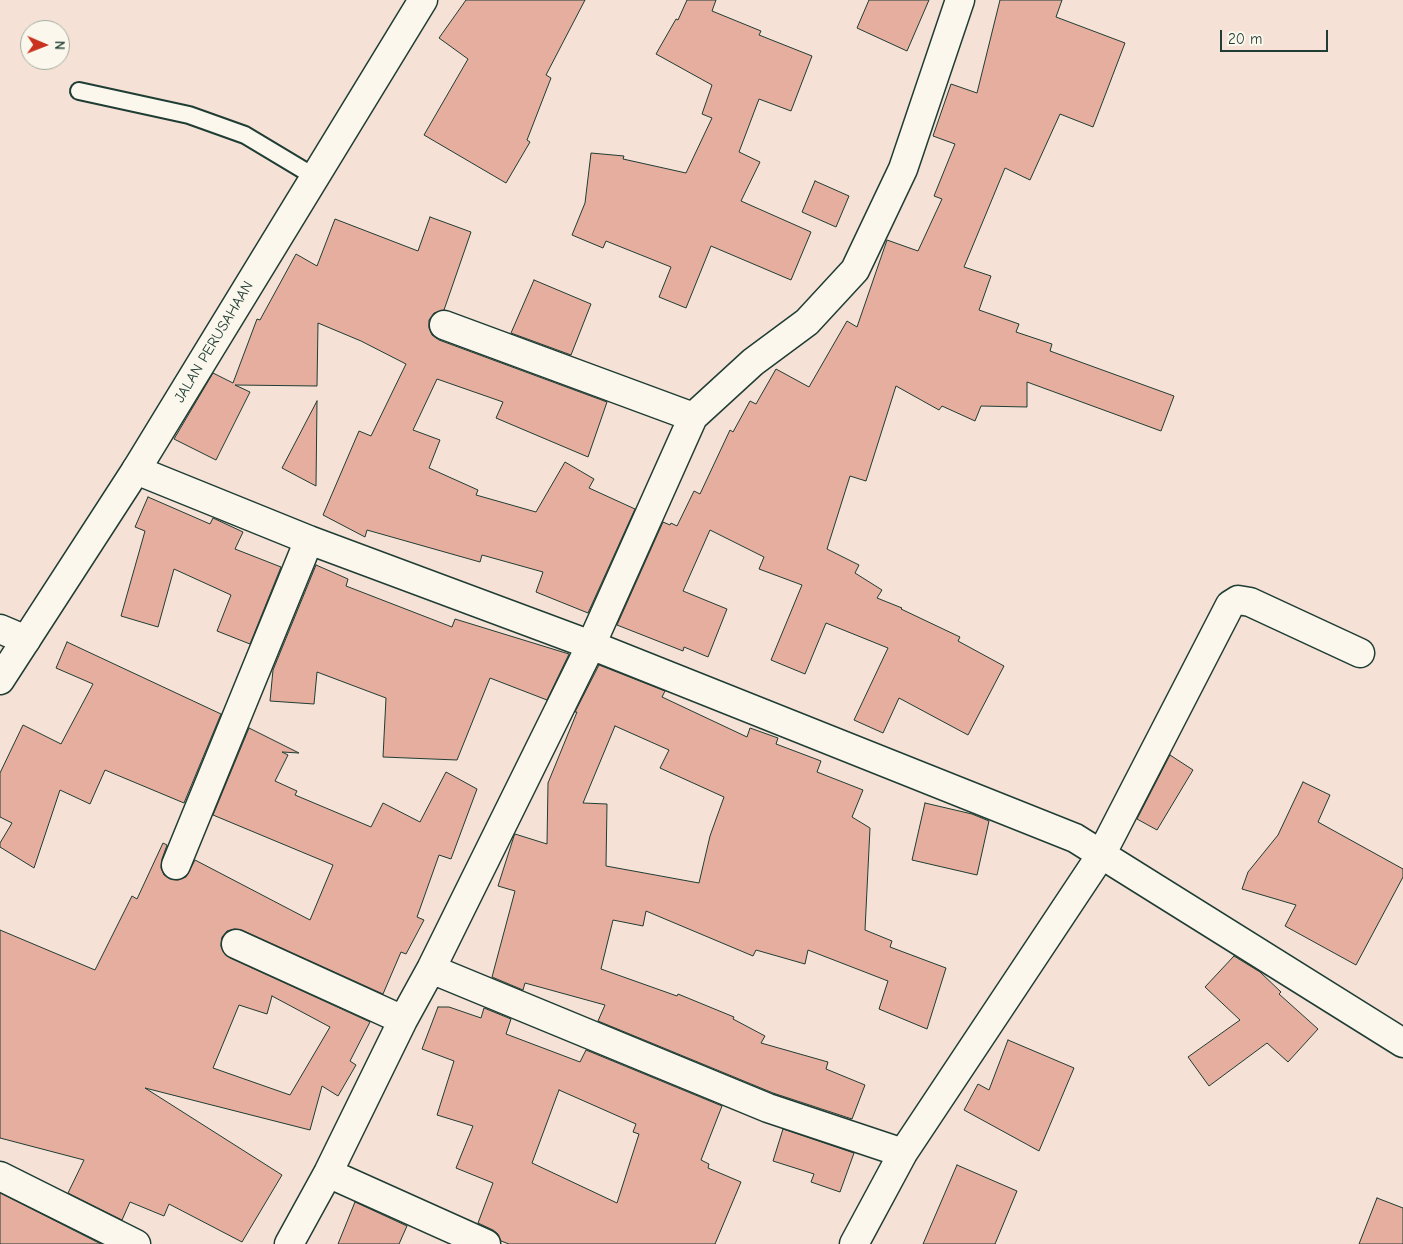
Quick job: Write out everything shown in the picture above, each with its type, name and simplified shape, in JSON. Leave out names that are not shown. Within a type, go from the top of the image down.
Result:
[{"type":"street","name":"JALAN PERUSAHAAN","points":[[0,680],[136,470],[423,0]]},
{"type":"street","points":[[289,1244],[328,1173],[403,1020],[431,969],[591,645],[693,418],[753,362],[807,322],[855,270],[904,169],[960,0]]},
{"type":"street","points":[[444,325],[693,418]]},
{"type":"street","points":[[136,470],[309,540],[591,645],[1075,838],[1403,1043]]},
{"type":"street","points":[[176,865],[309,540]]},
{"type":"street","points":[[854,1244],[903,1153],[1101,855],[1230,605],[1238,600],[1250,602],[1360,653]]},
{"type":"street","points":[[0,629],[26,640]]},
{"type":"street","points":[[236,944],[403,1020]]},
{"type":"street","points":[[431,969],[768,1108],[903,1153]]},
{"type":"street","points":[[328,1173],[486,1244]]},
{"type":"street","points":[[0,1176],[136,1244]]},
{"type":"lane","points":[[79,91],[189,114],[245,135],[315,177]]},
{"type":"building","points":[[466,0],[585,0],[546,75],[551,78],[527,140],[530,142],[506,183],[424,135],[468,59],[439,38]]},
{"type":"building","points":[[687,0],[716,0],[712,11],[761,31],[759,35],[812,56],[791,111],[759,99],[739,152],[760,162],[741,201],[811,232],[791,280],[711,246],[686,308],[659,297],[671,267],[606,241],[603,248],[572,235],[585,203],[591,153],[624,156],[623,159],[686,173],[712,118],[702,114],[712,85],[656,54],[676,19],[678,20]]},
{"type":"building","points":[[869,0],[929,0],[907,51],[857,28]]},
{"type":"building","points":[[1000,0],[1062,0],[1056,17],[1125,43],[1093,127],[1060,114],[1030,180],[1005,168],[964,267],[991,276],[979,310],[1019,324],[1016,332],[1052,344],[1050,351],[1174,396],[1161,431],[1027,382],[1027,407],[981,406],[975,421],[942,406],[939,410],[896,386],[866,481],[850,476],[827,549],[859,565],[855,573],[882,590],[877,598],[902,608],[960,637],[958,641],[1004,666],[968,735],[899,698],[883,733],[854,720],[888,648],[826,623],[805,674],[771,660],[802,585],[759,569],[764,557],[710,530],[683,591],[727,609],[708,657],[684,647],[683,651],[617,625],[663,522],[677,526],[694,491],[700,494],[730,430],[733,432],[750,401],[756,404],[776,369],[809,387],[847,321],[857,327],[887,240],[918,251],[942,199],[934,196],[955,144],[933,136],[951,84],[977,93]]},
{"type":"building","points":[[815,181],[849,196],[836,227],[802,212]]},
{"type":"building","points":[[430,217],[471,232],[444,310],[434,313],[429,320],[429,328],[432,335],[439,340],[607,402],[588,457],[496,418],[503,402],[437,379],[413,430],[440,440],[429,468],[478,490],[476,495],[536,512],[565,462],[594,479],[589,488],[635,509],[588,613],[536,592],[543,572],[482,555],[480,562],[367,530],[365,537],[323,515],[359,431],[371,436],[406,364],[361,341],[318,323],[317,386],[235,385],[250,392],[216,460],[174,439],[213,373],[233,383],[257,319],[260,320],[296,254],[317,266],[335,219],[418,251]]},
{"type":"building","points":[[534,280],[591,304],[571,355],[511,333]]},
{"type":"building","points":[[317,401],[316,486],[282,468]]},
{"type":"building","points":[[148,497],[210,524],[213,518],[243,532],[235,549],[281,567],[250,644],[217,631],[231,595],[174,569],[158,627],[121,616],[145,531],[135,527]]},
{"type":"building","points":[[316,565],[348,579],[346,586],[452,627],[455,619],[569,654],[547,700],[490,678],[457,760],[383,757],[386,698],[317,672],[314,704],[270,701],[273,670]]},
{"type":"building","points":[[67,642],[221,714],[184,803],[105,770],[90,804],[60,790],[34,868],[0,847],[0,843],[12,823],[0,817],[0,773],[23,725],[61,744],[93,684],[56,668]]},
{"type":"building","points":[[599,665],[665,691],[662,697],[747,737],[750,728],[778,738],[776,744],[821,761],[817,772],[863,790],[852,817],[870,828],[865,930],[892,941],[890,947],[946,968],[927,1029],[879,1009],[888,981],[808,950],[805,964],[756,950],[753,956],[646,911],[643,926],[613,920],[601,969],[677,996],[678,994],[734,1017],[733,1019],[765,1036],[761,1043],[828,1062],[826,1069],[865,1085],[852,1119],[773,1093],[598,1021],[605,1005],[525,983],[523,990],[492,977],[515,891],[498,886],[515,834],[547,844],[548,783],[577,712],[575,712]],"holes":[[[615,726],[669,750],[660,768],[724,797],[710,836],[699,883],[606,866],[607,804],[583,803]]]},
{"type":"building","points":[[249,728],[299,753],[282,752],[288,755],[275,781],[297,791],[295,795],[371,827],[383,803],[420,822],[446,772],[477,789],[451,859],[439,855],[417,917],[424,920],[406,954],[401,952],[383,994],[242,930],[234,929],[227,931],[222,937],[221,946],[224,953],[230,958],[370,1022],[350,1061],[356,1065],[338,1096],[322,1086],[310,1130],[145,1088],[282,1175],[242,1242],[169,1204],[164,1216],[130,1202],[122,1220],[68,1193],[84,1160],[0,1138],[0,930],[95,970],[132,896],[137,899],[163,843],[167,845],[161,868],[164,875],[170,879],[178,880],[186,877],[195,860],[310,920],[333,865],[213,815]],"holes":[[[272,996],[330,1027],[290,1095],[213,1068],[239,1005],[267,1014]]]},
{"type":"building","points":[[1170,755],[1193,770],[1157,830],[1137,819]]},
{"type":"building","points":[[1303,782],[1330,795],[1318,822],[1403,869],[1403,877],[1356,965],[1285,926],[1296,905],[1242,889],[1248,872],[1278,835]]},
{"type":"building","points":[[925,803],[972,814],[989,821],[977,875],[912,860]]},
{"type":"building","points":[[1234,956],[1260,972],[1281,992],[1279,994],[1318,1029],[1288,1062],[1267,1043],[1209,1086],[1188,1057],[1240,1020],[1205,987]]},
{"type":"building","points":[[438,1007],[449,1007],[481,1018],[484,1008],[511,1019],[506,1034],[580,1062],[586,1050],[722,1106],[701,1160],[709,1164],[708,1168],[741,1182],[715,1244],[509,1244],[501,1241],[498,1234],[493,1230],[478,1223],[493,1183],[456,1168],[473,1126],[437,1115],[454,1061],[422,1049]],"holes":[[[559,1090],[636,1124],[633,1132],[639,1134],[617,1203],[532,1163]]]},
{"type":"building","points":[[1008,1040],[1074,1068],[1039,1151],[964,1110],[978,1084],[989,1090]]},
{"type":"building","points":[[783,1129],[854,1153],[840,1192],[811,1182],[814,1174],[773,1161]]},
{"type":"building","points":[[957,1165],[1017,1191],[995,1244],[923,1244]]},
{"type":"building","points":[[0,1193],[101,1244],[0,1244]]},
{"type":"building","points":[[1377,1198],[1403,1208],[1403,1244],[1359,1244]]},
{"type":"building","points":[[355,1202],[407,1226],[399,1244],[338,1244]]}]
